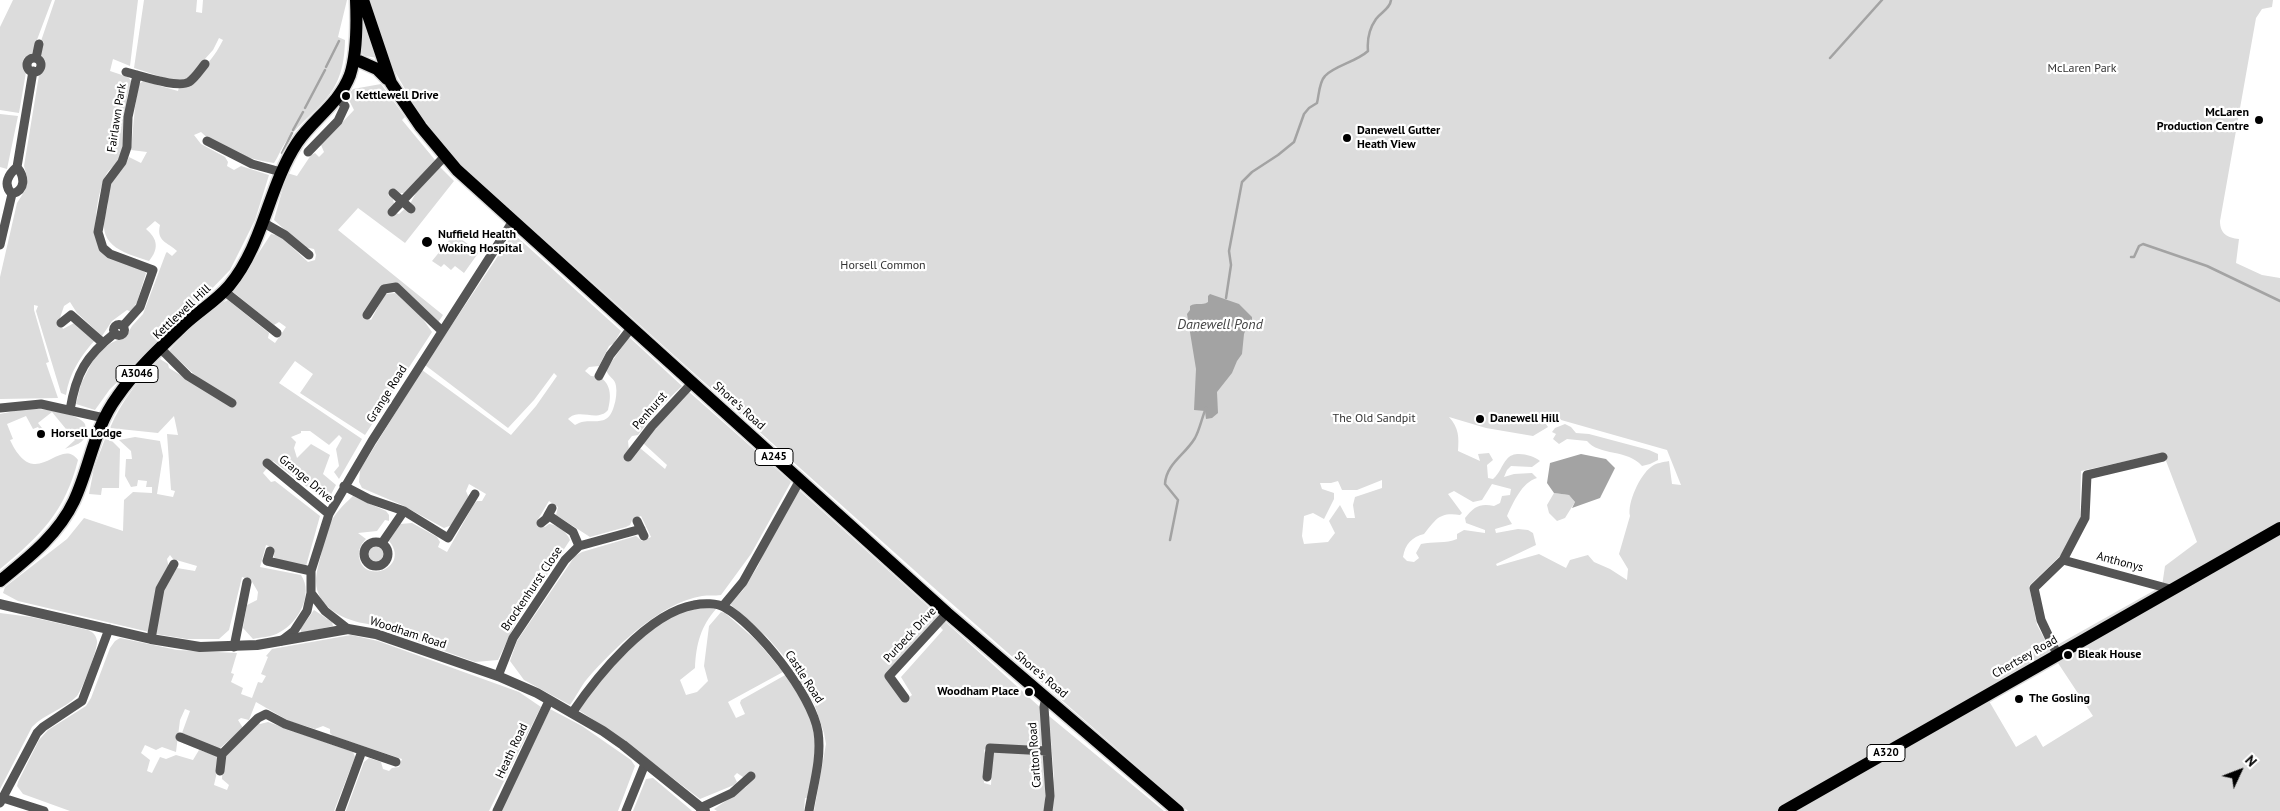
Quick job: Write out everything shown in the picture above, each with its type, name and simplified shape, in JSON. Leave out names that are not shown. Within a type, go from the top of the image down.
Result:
[{"type":"main road","name":"A3046","points":[[281,172],[298,142],[338,97],[356,60],[356,0]]},
{"type":"main road","name":"Shore's Road","points":[[363,0],[383,64],[391,83],[407,108],[445,156],[513,221],[947,613],[1178,811]]},
{"type":"main road","points":[[356,60],[383,64]]},
{"type":"main road","name":"Shore's Road","points":[[356,60],[377,69],[391,83]]},
{"type":"main road","name":"Kettlewell Hill","points":[[0,581],[45,542],[65,517],[77,494],[104,418],[126,385],[184,325],[208,307],[224,291],[243,265],[264,223],[281,172]]},
{"type":"main road","name":"Chertsey Road","points":[[1784,811],[2280,528]]},
{"type":"street","points":[[12,194],[8,189],[7,182],[10,174],[18,167],[33,71],[39,70],[41,64],[36,58],[39,44]]},
{"type":"street","name":"Fairlawn Park","points":[[126,72],[185,84],[197,75],[205,64]]},
{"type":"street","name":"Fairlawn Park","points":[[70,410],[76,382],[82,367],[91,353],[103,342],[115,333],[123,334],[125,329],[123,326],[140,307],[154,270],[110,254],[101,243],[98,227],[107,182],[122,162],[126,150],[128,116],[137,75]]},
{"type":"street","points":[[308,152],[338,121],[345,106],[338,97]]},
{"type":"street","points":[[206,141],[252,164],[281,172]]},
{"type":"street","points":[[392,212],[445,156]]},
{"type":"street","points":[[12,194],[18,192],[23,183],[23,174],[18,167]]},
{"type":"street","points":[[392,193],[411,209]]},
{"type":"street","points":[[0,245],[12,194]]},
{"type":"street","name":"Grange Road","points":[[279,642],[285,639],[298,626],[307,611],[311,593],[311,571],[328,514],[513,221]]},
{"type":"street","points":[[264,223],[285,234],[309,256]]},
{"type":"street","points":[[367,315],[384,289],[396,288],[442,331]]},
{"type":"street","points":[[224,291],[277,333]]},
{"type":"street","points":[[61,323],[70,311],[103,342]]},
{"type":"street","points":[[599,376],[610,355],[632,327]]},
{"type":"street","points":[[161,349],[188,376],[232,403]]},
{"type":"street","name":"Penhurst","points":[[628,457],[652,426],[692,382]]},
{"type":"street","points":[[0,408],[41,404],[104,418]]},
{"type":"street","points":[[2057,654],[2040,620],[2034,588],[2063,560],[2085,518],[2087,475],[2163,457]]},
{"type":"street","name":"Grange Drive","points":[[268,463],[328,514]]},
{"type":"street","points":[[572,713],[598,676],[656,623],[681,608],[696,604],[723,606],[744,582],[800,480]]},
{"type":"street","points":[[344,486],[369,499],[404,511],[446,541],[475,493]]},
{"type":"street","points":[[382,543],[404,511]]},
{"type":"street","name":"Brockenhurst Close","points":[[541,523],[544,522],[550,511],[573,532],[579,546]]},
{"type":"street","name":"Brockenhurst Close","points":[[498,676],[513,638],[565,560],[579,546],[641,529]]},
{"type":"street","points":[[270,551],[267,561],[311,571]]},
{"type":"street","name":"Anthonys","points":[[2063,560],[2170,590]]},
{"type":"street","points":[[151,639],[160,589],[174,564]]},
{"type":"street","points":[[234,647],[249,594],[248,582]]},
{"type":"street","points":[[311,593],[320,607],[348,629]]},
{"type":"street","name":"Woodham Road","points":[[2,603],[151,639],[200,647],[234,647],[279,642],[348,629],[384,636],[498,676],[524,687],[572,713],[603,731],[703,809]]},
{"type":"street","name":"Castle Road","points":[[723,606],[744,623],[785,667],[813,714],[818,731],[819,749],[809,811]]},
{"type":"street","name":"Purbeck Drive","points":[[906,698],[890,676],[947,613]]},
{"type":"street","points":[[44,811],[1,801],[42,726],[82,701],[110,629]]},
{"type":"street","name":"Carlton Road","points":[[1046,697],[1044,707],[1050,796],[1048,811]]},
{"type":"street","name":"Heath Road","points":[[497,811],[549,701]]},
{"type":"street","points":[[220,772],[222,754],[262,715],[271,716],[292,727],[396,762]]},
{"type":"street","points":[[180,737],[222,754]]},
{"type":"street","points":[[987,777],[990,748],[1048,751]]},
{"type":"street","points":[[340,811],[362,751]]},
{"type":"street","points":[[626,811],[645,764]]},
{"type":"street","points":[[703,809],[732,792],[751,776]]},
{"type":"green space","points":[[13,0],[52,0],[32,53],[24,58],[23,62],[26,72],[19,113],[0,110],[0,27]]},
{"type":"green space","points":[[55,0],[138,0],[130,66],[113,59],[110,71],[128,77],[132,82],[127,99],[127,130],[124,153],[121,159],[107,173],[104,180],[96,216],[96,234],[97,241],[146,273],[137,302],[131,312],[127,310],[112,321],[102,336],[77,313],[70,302],[64,306],[59,321],[63,329],[76,322],[96,339],[77,364],[70,379],[66,395],[61,393],[36,311],[38,306],[34,305],[49,362],[46,363],[58,398],[0,399],[0,277],[17,203],[27,183],[24,166],[39,75],[44,64],[40,56],[44,42],[41,41]]},
{"type":"green space","points":[[144,0],[197,0],[196,12],[202,13],[203,0],[347,0],[338,37],[345,40],[343,60],[339,76],[326,99],[285,143],[274,163],[235,153],[216,144],[201,132],[194,135],[201,144],[225,157],[228,162],[227,166],[234,170],[241,166],[269,175],[255,220],[230,270],[167,335],[110,389],[95,410],[76,404],[81,384],[96,354],[111,343],[126,336],[143,314],[166,253],[172,256],[177,251],[161,238],[160,225],[155,221],[146,229],[156,244],[156,248],[149,261],[120,250],[107,238],[104,231],[104,221],[112,182],[129,157],[141,163],[147,152],[131,150],[139,84],[143,81],[178,91],[179,87],[210,61],[223,40],[219,38],[213,50],[186,80],[174,81],[134,68]]},
{"type":"green space","name":"Horsell Common","points":[[367,0],[2273,0],[2272,7],[2262,9],[2256,18],[2220,225],[2225,234],[2231,238],[2239,239],[2236,263],[2262,275],[2280,278],[2280,811],[1188,811],[942,595],[460,164],[419,113],[391,65]],"holes":[[[1547,416],[1667,450],[1681,485],[1672,484],[1669,461],[1653,466],[1639,483],[1630,504],[1630,516],[1619,554],[1628,569],[1627,580],[1610,569],[1594,562],[1588,555],[1570,560],[1566,568],[1539,554],[1497,566],[1496,564],[1536,545],[1533,533],[1528,530],[1518,529],[1496,533],[1495,529],[1512,524],[1507,516],[1515,499],[1522,488],[1537,478],[1532,473],[1514,474],[1504,477],[1507,470],[1511,466],[1532,467],[1540,461],[1528,455],[1518,454],[1510,456],[1493,479],[1488,478],[1487,465],[1493,460],[1489,453],[1478,454],[1480,461],[1458,451],[1458,433],[1449,417],[1486,428],[1533,436],[1548,427],[1542,418]],[[2163,453],[2197,542],[2165,566],[2162,586],[2050,649],[2037,625],[2029,586],[2064,552],[2080,518],[2081,471]],[[1382,480],[1382,488],[1355,497],[1353,505],[1355,518],[1347,518],[1340,505],[1329,521],[1335,533],[1328,542],[1304,544],[1302,536],[1304,516],[1313,513],[1324,519],[1334,499],[1334,493],[1322,489],[1320,483],[1338,481],[1342,490],[1357,490]],[[1492,484],[1511,489],[1510,495],[1502,496],[1500,503],[1494,506],[1478,506],[1465,518],[1466,523],[1485,530],[1485,533],[1464,530],[1457,534],[1457,539],[1453,541],[1421,544],[1416,553],[1419,558],[1414,562],[1407,561],[1403,557],[1405,548],[1410,542],[1424,534],[1438,518],[1453,514],[1460,515],[1462,513],[1448,494],[1454,491],[1473,502],[1482,500]],[[2056,660],[2093,716],[2043,747],[2036,735],[2016,747],[1989,701]]]},
{"type":"green space","points":[[361,10],[378,58],[365,56],[360,52]]},
{"type":"green space","points":[[381,84],[405,117],[402,120],[435,160],[404,193],[393,189],[388,195],[393,199],[396,213],[399,214],[410,204],[419,187],[439,166],[454,181],[405,243],[358,208],[338,230],[443,315],[437,324],[395,284],[384,286],[363,316],[371,320],[385,294],[396,293],[418,312],[432,332],[365,435],[300,393],[313,374],[295,361],[279,383],[362,439],[339,479],[334,472],[339,466],[336,449],[342,438],[339,435],[329,445],[310,431],[301,431],[301,433],[291,437],[296,442],[294,448],[297,458],[311,444],[330,455],[323,474],[336,485],[327,502],[273,461],[263,473],[271,482],[275,481],[320,516],[306,566],[275,559],[273,554],[274,548],[266,545],[260,567],[301,575],[305,583],[305,599],[293,622],[277,634],[253,639],[243,628],[247,605],[257,600],[258,592],[251,580],[242,577],[229,630],[219,639],[187,639],[156,634],[164,587],[177,568],[195,571],[197,566],[173,559],[170,555],[167,559],[169,568],[149,632],[18,601],[3,593],[5,587],[67,539],[84,518],[123,531],[124,500],[133,492],[152,493],[152,487],[146,487],[147,481],[138,480],[137,486],[131,487],[125,476],[126,459],[132,459],[131,451],[119,440],[135,437],[160,441],[163,456],[157,494],[173,497],[175,491],[171,490],[167,434],[178,435],[174,416],[158,433],[110,428],[114,418],[131,391],[160,359],[168,364],[169,368],[224,402],[169,351],[203,316],[228,300],[269,333],[268,338],[275,343],[286,327],[279,322],[274,325],[233,292],[271,234],[280,236],[308,262],[315,260],[314,249],[304,247],[274,220],[287,173],[297,176],[311,155],[315,153],[319,157],[324,152],[321,145],[354,110],[347,96],[353,89]]},
{"type":"green space","points":[[0,114],[18,116],[7,169],[0,167]]},
{"type":"green space","points":[[454,234],[479,252],[464,273],[455,266],[451,270],[444,264],[441,267],[432,261]]},
{"type":"green space","points":[[512,235],[516,236],[621,331],[614,343],[609,346],[599,366],[589,367],[585,371],[591,376],[600,377],[607,384],[610,396],[608,410],[604,414],[577,414],[568,419],[575,425],[586,421],[603,420],[611,414],[616,388],[614,381],[606,370],[629,337],[682,386],[658,410],[638,435],[632,436],[628,441],[629,451],[640,448],[665,469],[667,465],[643,443],[688,391],[791,482],[751,554],[721,595],[702,596],[686,600],[654,617],[610,654],[585,682],[570,705],[524,680],[510,661],[517,641],[575,556],[582,552],[636,536],[642,541],[651,537],[641,516],[632,520],[630,525],[626,527],[590,537],[556,515],[558,507],[549,501],[537,521],[545,527],[552,524],[558,527],[570,540],[515,624],[498,660],[475,662],[368,624],[351,620],[334,612],[327,606],[317,590],[318,568],[328,528],[340,509],[353,496],[386,511],[389,515],[389,521],[385,520],[377,531],[358,533],[366,539],[361,545],[359,552],[363,566],[376,572],[384,570],[394,559],[394,550],[389,541],[400,524],[412,523],[437,537],[440,542],[438,547],[447,552],[474,504],[477,501],[482,501],[486,494],[469,484],[466,491],[469,498],[452,525],[444,528],[402,505],[362,488],[359,482],[360,470],[422,370],[511,435],[536,406],[557,376],[554,373],[534,400],[508,428],[425,365]]},
{"type":"green space","points":[[30,408],[60,412],[76,417],[85,424],[86,435],[79,444],[65,449],[75,440],[52,412],[38,423],[42,428],[40,430],[38,427],[33,429],[26,416],[7,424],[13,439],[10,440],[20,456],[29,463],[38,464],[63,454],[71,454],[78,460],[66,494],[49,522],[39,534],[0,569],[0,414]]},
{"type":"green space","points":[[1565,424],[1576,433],[1589,434],[1649,450],[1658,454],[1658,460],[1642,466],[1629,457],[1599,449],[1587,441],[1567,439],[1559,444],[1553,439],[1556,434],[1552,432],[1555,428]]},
{"type":"green space","points":[[105,439],[112,441],[120,449],[119,488],[102,488],[101,495],[89,494],[94,468]]},
{"type":"green space","points":[[799,490],[1042,709],[1044,748],[991,744],[984,750],[986,757],[984,783],[991,785],[993,752],[1045,753],[1045,811],[814,811],[826,744],[815,706],[819,703],[815,705],[787,660],[767,637],[730,604],[743,590],[758,566],[771,537]],"holes":[[[935,622],[943,630],[901,677],[912,695],[903,702],[885,676]]]},
{"type":"green space","points":[[1554,493],[1569,495],[1575,502],[1565,518],[1557,521],[1549,513],[1547,505]]},
{"type":"green space","points":[[376,544],[383,547],[386,554],[383,561],[376,564],[369,561],[366,554],[369,547]]},
{"type":"green space","points":[[697,607],[716,609],[700,636],[695,668],[680,680],[686,695],[697,692],[708,681],[704,666],[709,626],[721,612],[725,613],[757,641],[783,672],[728,702],[736,718],[745,714],[740,703],[741,700],[787,674],[811,718],[816,748],[804,811],[717,811],[714,809],[746,787],[754,778],[743,777],[737,773],[734,776],[737,782],[734,785],[700,799],[615,734],[577,709],[617,661],[640,638],[664,620]]},
{"type":"green space","points":[[314,610],[332,622],[333,626],[301,633],[301,628]]},
{"type":"green space","points":[[0,613],[31,617],[88,630],[96,637],[97,645],[77,696],[72,701],[42,718],[32,727],[0,789]]},
{"type":"green space","points":[[351,635],[378,641],[519,692],[541,707],[489,811],[346,811],[364,762],[369,758],[381,762],[383,769],[389,771],[392,768],[399,767],[402,759],[333,736],[330,733],[330,729],[323,726],[315,729],[289,721],[256,702],[249,720],[241,718],[238,720],[243,728],[219,749],[182,733],[190,711],[185,709],[180,720],[176,752],[162,747],[156,750],[145,745],[141,753],[150,760],[147,771],[152,773],[160,757],[166,759],[176,755],[193,760],[199,750],[218,756],[220,759],[214,785],[227,790],[229,785],[222,779],[223,757],[258,722],[260,724],[268,722],[353,752],[355,757],[334,811],[70,811],[23,794],[17,786],[39,740],[48,730],[86,706],[91,698],[110,648],[120,638],[177,650],[237,653],[231,673],[234,674],[231,682],[243,688],[241,694],[252,698],[258,682],[262,683],[266,676],[261,674],[268,657],[266,656],[272,649]]},
{"type":"green space","points":[[550,709],[582,726],[631,760],[635,766],[618,811],[501,811]]},
{"type":"green space","points":[[1049,716],[1164,811],[1050,811],[1054,777]]},
{"type":"green space","points":[[653,778],[692,811],[633,811],[646,779]]},
{"type":"water","name":"Danewell Pond","points":[[1210,294],[1239,304],[1252,317],[1252,322],[1248,324],[1244,334],[1242,354],[1232,373],[1217,392],[1218,413],[1212,418],[1206,419],[1205,411],[1194,410],[1196,369],[1187,314],[1190,306],[1208,302]]},
{"type":"water","points":[[1581,454],[1606,459],[1615,468],[1600,498],[1572,508],[1575,502],[1569,495],[1554,493],[1547,483],[1550,463]]},
{"type":"waterway","points":[[1226,298],[1231,265],[1229,251],[1242,182],[1252,172],[1294,142],[1304,114],[1317,103],[1323,79],[1334,69],[1368,51],[1370,31],[1376,19],[1389,6],[1391,0]]},
{"type":"waterway","points":[[1830,58],[1882,0]]},
{"type":"waterway","points":[[326,67],[339,41]]},
{"type":"waterway","points":[[305,108],[325,70]]},
{"type":"waterway","points":[[293,130],[303,112]]},
{"type":"waterway","points":[[282,153],[292,133]]},
{"type":"waterway","points":[[2131,257],[2134,257],[2139,246],[2143,244],[2207,266],[2280,301]]},
{"type":"waterway","points":[[1170,540],[1178,500],[1165,484],[1166,477],[1172,465],[1195,438],[1206,408]]},
{"type":"place","name":"Kettlewell Drive","points":[[346,96]]},
{"type":"place","name":"McLaren Production Centre","points":[[2259,120]]},
{"type":"place","name":"Danewell Gutter Heath View","points":[[1347,138]]},
{"type":"place","name":"Nuffield Health Woking Hospital","points":[[427,242]]},
{"type":"place","name":"Danewell Hill","points":[[1480,419]]},
{"type":"place","name":"Horsell Lodge","points":[[41,434]]},
{"type":"place","name":"Bleak House","points":[[2068,655]]},
{"type":"place","name":"Woodham Place","points":[[1029,692]]},
{"type":"place","name":"The Gosling","points":[[2019,699]]},
{"type":"park label","name":"McLaren Park","points":[[2082,69]]},
{"type":"park label","name":"The Old Sandpit","points":[[1374,419]]}]
